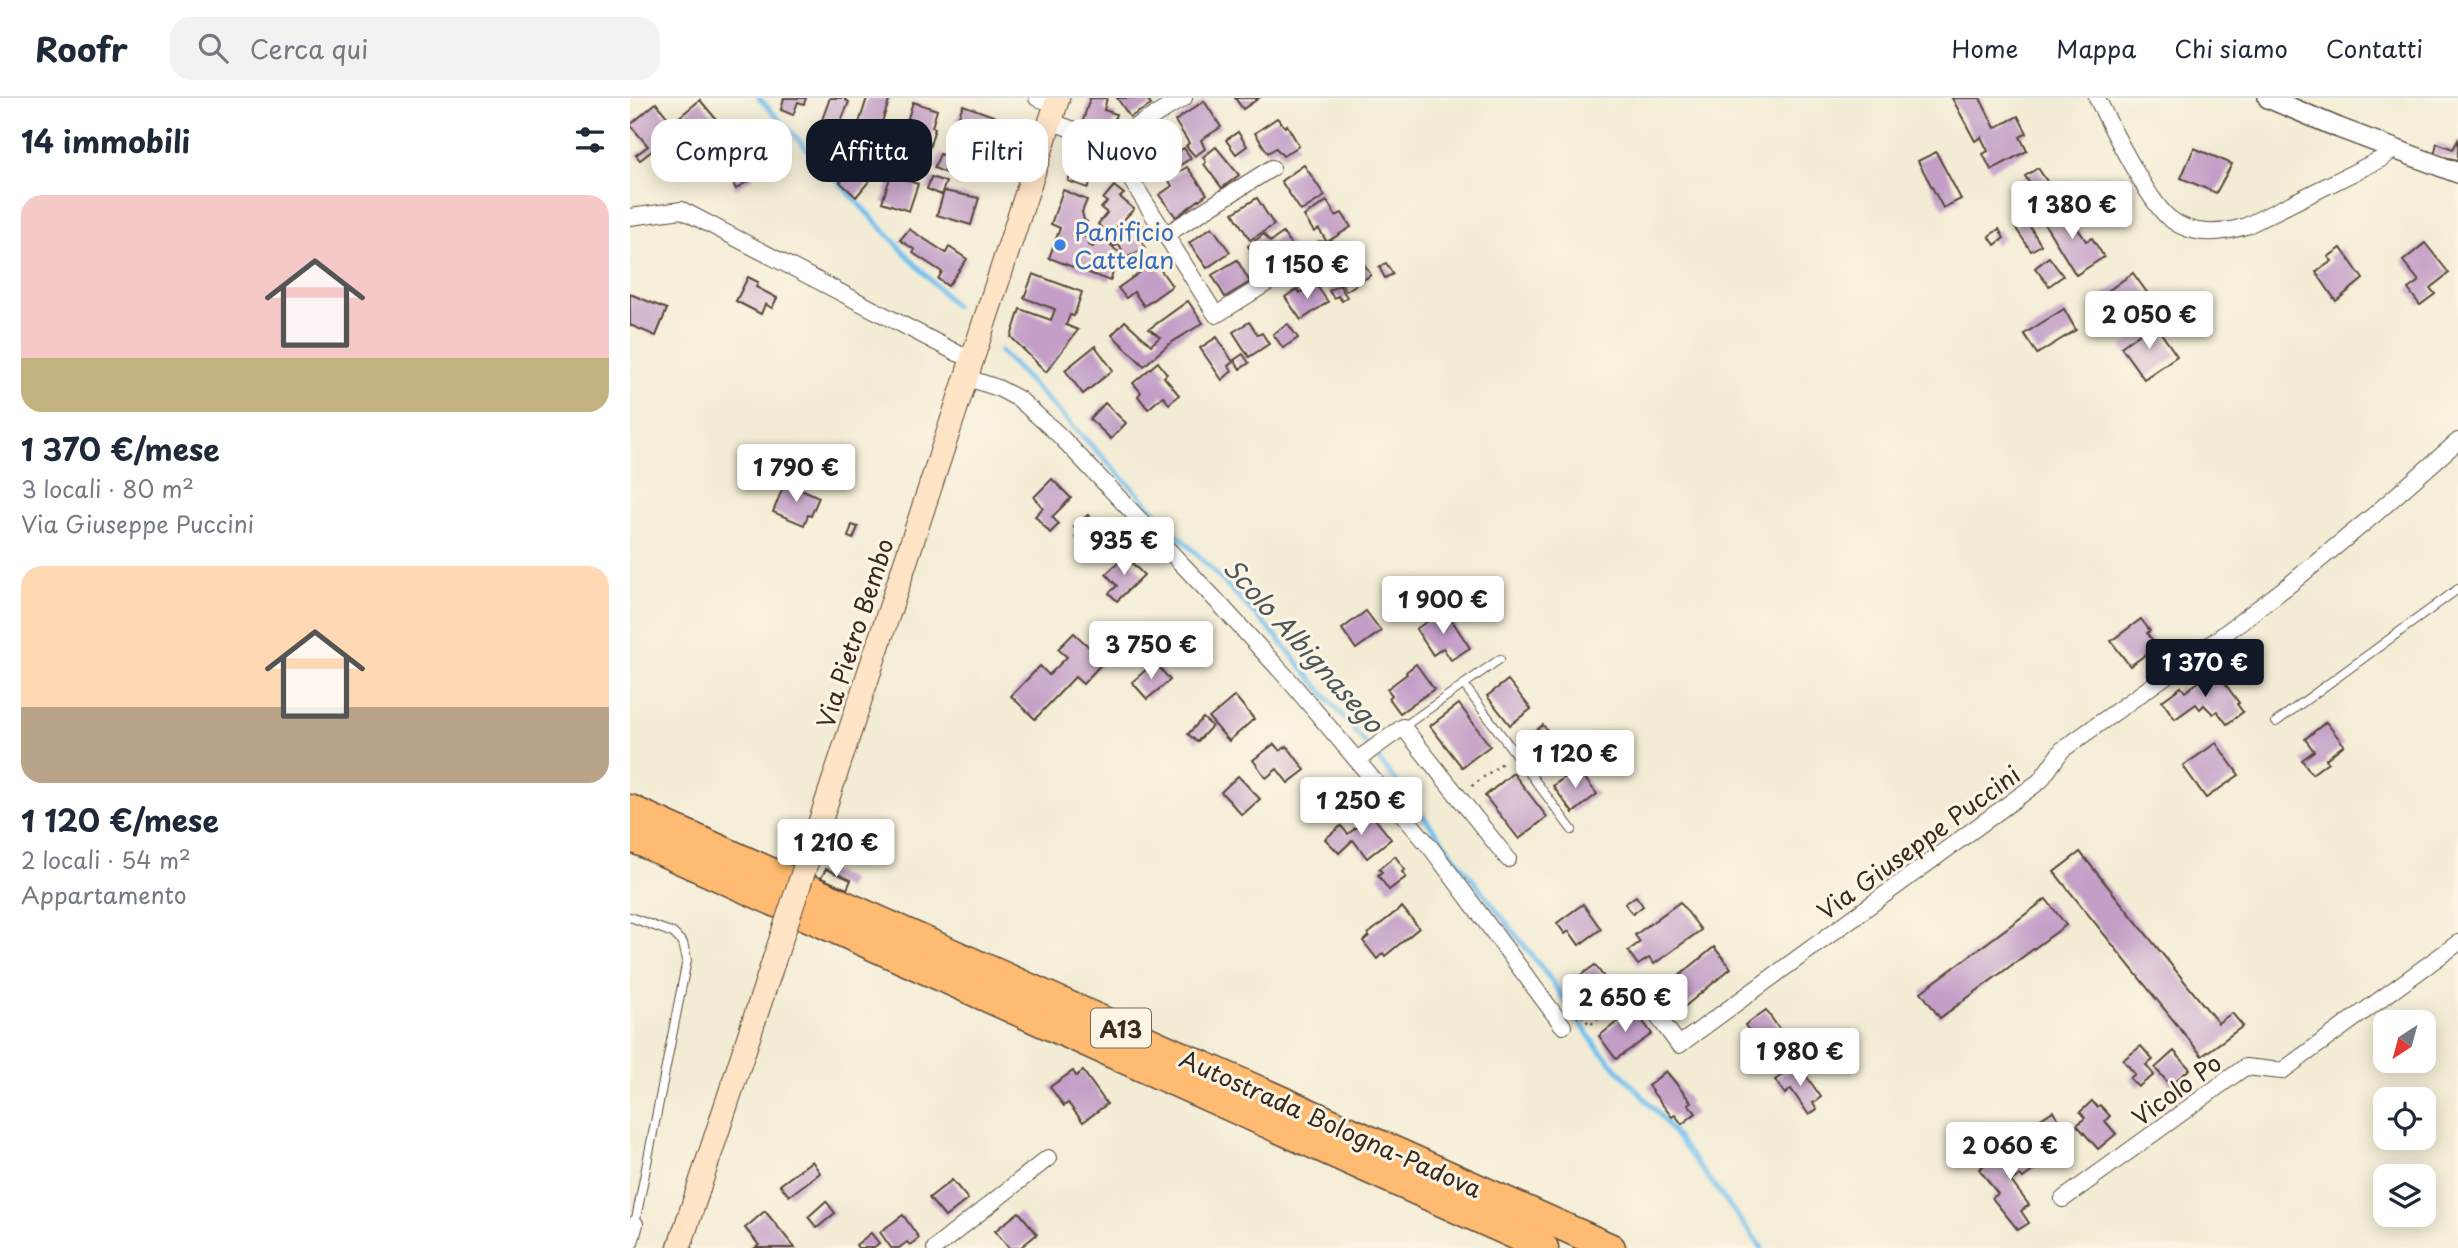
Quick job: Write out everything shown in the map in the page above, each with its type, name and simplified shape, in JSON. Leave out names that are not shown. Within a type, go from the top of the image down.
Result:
[{"type":"highway","name":"Autostrada Bologna-Padova","points":[[630,809],[1611,1248]]},
{"type":"highway","name":"Autostrada Bologna-Padova","points":[[630,837],[1544,1248]]},
{"type":"main road","name":"Via Pietro Bembo","points":[[679,1248],[968,367],[1050,105]]},
{"type":"street","points":[[1149,119],[1184,98]]},
{"type":"street","points":[[2097,98],[2135,169],[2168,218],[2207,233],[2225,233],[2246,226],[2383,158],[2392,149]]},
{"type":"street","points":[[2268,98],[2458,173]]},
{"type":"street","points":[[1050,105],[1071,119]]},
{"type":"street","points":[[1166,235],[1272,168]]},
{"type":"street","points":[[1132,182],[1216,315],[1321,249]]},
{"type":"street","points":[[630,217],[682,210],[957,353],[968,367],[1019,399],[1059,435],[1366,753],[1431,848],[1563,1026]]},
{"type":"street","name":"Via Giuseppe Puccini","points":[[1638,990],[1679,1045],[2040,781],[2062,750],[2289,585],[2458,441]]},
{"type":"street","points":[[1366,753],[1403,727],[1508,859]]},
{"type":"street","name":"Vicolo Po","points":[[2063,1199],[2245,1067],[2282,1071],[2458,943]]},
{"type":"street","points":[[935,1248],[1048,1158]]},
{"type":"street","points":[[630,1242],[633,1222]]},
{"type":"lane","points":[[2276,722],[2458,589]]},
{"type":"lane","points":[[1403,727],[1500,659]]},
{"type":"lane","points":[[1464,685],[1572,830]]},
{"type":"lane","points":[[630,917],[673,933],[683,943],[687,960],[633,1222]]},
{"type":"path","points":[[1458,797],[1515,753]]},
{"type":"path","points":[[1581,1014],[1590,1025],[1605,1013]]},
{"type":"building","points":[[784,98],[806,98],[804,104],[798,102],[793,115],[781,110]]},
{"type":"building","points":[[830,98],[845,98],[849,102],[842,119],[822,119]]},
{"type":"building","points":[[867,98],[890,98],[883,119],[860,119]]},
{"type":"building","points":[[1090,98],[1107,98],[1104,110],[1116,114],[1115,119],[1084,119]]},
{"type":"building","points":[[1117,98],[1147,98],[1151,105],[1130,117]]},
{"type":"building","points":[[1235,98],[1259,98],[1243,109]]},
{"type":"building","points":[[1952,98],[1980,98],[1995,128],[2018,116],[2027,133],[2020,137],[2027,151],[1991,170],[1983,154],[1988,151],[1981,137],[1975,141]]},
{"type":"building","points":[[700,100],[716,119],[677,119]]},
{"type":"building","points":[[1204,101],[1221,127],[1201,140],[1205,149],[1195,156],[1186,146],[1189,143],[1182,132],[1182,119],[1178,119]]},
{"type":"building","points":[[913,102],[937,110],[932,127],[932,119],[908,119]]},
{"type":"building","points":[[656,103],[669,119],[651,119],[651,152],[640,160],[636,155],[648,146],[630,125]]},
{"type":"building","points":[[963,105],[1002,119],[958,119]]},
{"type":"building","points":[[1277,118],[1285,127],[1287,125],[1299,146],[1283,156],[1276,148],[1268,153],[1255,133]]},
{"type":"building","points":[[1238,132],[1247,146],[1236,154],[1226,140]]},
{"type":"building","points":[[2458,140],[2458,160],[2434,155],[2437,143],[2453,149]]},
{"type":"building","points":[[1216,147],[1239,175],[1222,188],[1204,164],[1206,162],[1203,157]]},
{"type":"building","points":[[1184,148],[1191,158],[1182,164],[1182,149]]},
{"type":"building","points":[[2194,148],[2232,164],[2216,193],[2181,178]]},
{"type":"building","points":[[1936,152],[1961,199],[1943,208],[1918,161]]},
{"type":"building","points":[[940,154],[946,156],[946,173],[934,168]]},
{"type":"building","points":[[1304,165],[1325,196],[1301,211],[1281,181]]},
{"type":"building","points":[[1187,167],[1207,194],[1176,217],[1159,195],[1172,186],[1170,182],[1182,182],[1182,170]]},
{"type":"building","points":[[2038,168],[2052,189],[2039,198],[2025,176]]},
{"type":"building","points":[[932,177],[946,182],[941,195],[927,189]]},
{"type":"building","points":[[732,182],[746,182],[736,189]]},
{"type":"building","points":[[840,182],[868,182],[856,197]]},
{"type":"building","points":[[889,182],[918,184],[909,211],[882,202]]},
{"type":"building","points":[[1071,182],[1090,182],[1088,188]]},
{"type":"building","points":[[1114,186],[1124,194],[1120,197],[1134,209],[1113,231],[1140,219],[1145,231],[1138,235],[1145,248],[1126,258],[1119,244],[1113,247],[1109,237],[1098,224],[1107,213],[1101,208],[1107,202],[1103,199]]},
{"type":"building","points":[[1063,190],[1087,200],[1082,212],[1087,222],[1082,236],[1090,239],[1088,245],[1093,247],[1097,236],[1120,253],[1110,281],[1049,258],[1060,228],[1051,224]]},
{"type":"building","points":[[944,191],[979,198],[971,225],[937,215]]},
{"type":"building","points":[[1257,198],[1274,225],[1250,240],[1233,213]]},
{"type":"building","points":[[1327,201],[1336,216],[1342,213],[1351,227],[1327,242],[1319,229],[1314,232],[1304,216]]},
{"type":"building","points":[[2062,205],[2086,241],[2092,238],[2104,257],[2076,275],[2041,218]]},
{"type":"building","points":[[2026,220],[2041,245],[2031,251],[2015,227]]},
{"type":"building","points":[[1212,227],[1230,252],[1207,268],[1189,243]]},
{"type":"building","points":[[909,229],[946,253],[949,247],[967,259],[948,286],[938,279],[942,272],[913,253],[915,250],[900,240]]},
{"type":"building","points":[[1999,229],[2004,238],[1995,245],[1989,236]]},
{"type":"building","points":[[1283,233],[1296,252],[1271,269],[1266,262],[1261,266],[1248,246],[1264,234],[1270,242]]},
{"type":"building","points":[[2425,243],[2449,273],[2430,288],[2435,294],[2420,305],[2408,289],[2419,281],[2403,261]]},
{"type":"building","points":[[2341,248],[2363,279],[2336,301],[2316,272],[2332,261],[2328,257]]},
{"type":"building","points":[[1356,252],[1371,275],[1346,291],[1331,269]]},
{"type":"building","points":[[2049,257],[2063,276],[2049,286],[2035,268]]},
{"type":"building","points":[[1237,260],[1250,282],[1225,297],[1212,275]]},
{"type":"building","points":[[1155,262],[1172,286],[1144,306],[1134,292],[1126,298],[1118,288]]},
{"type":"building","points":[[1386,263],[1393,274],[1385,278],[1379,267]]},
{"type":"building","points":[[2133,273],[2156,305],[2124,328],[2101,296]]},
{"type":"building","points":[[1033,274],[1082,292],[1074,316],[1070,315],[1066,325],[1078,330],[1046,372],[1011,337],[1020,309],[1051,320],[1055,309],[1024,298]]},
{"type":"building","points":[[748,277],[758,282],[756,287],[777,298],[772,308],[765,304],[761,314],[736,301]]},
{"type":"building","points":[[1315,283],[1328,302],[1301,320],[1285,297],[1297,289],[1300,293]]},
{"type":"building","points":[[1339,285],[1347,297],[1342,301],[1338,296],[1334,298],[1329,291]]},
{"type":"building","points":[[630,294],[667,309],[656,336],[630,325]]},
{"type":"building","points":[[1188,301],[1203,323],[1169,344],[1144,366],[1112,335],[1125,321],[1151,345],[1160,337],[1149,329]]},
{"type":"building","points":[[2064,309],[2076,330],[2037,354],[2024,334]]},
{"type":"building","points":[[1249,322],[1258,335],[1262,333],[1269,344],[1249,357],[1233,332]]},
{"type":"building","points":[[2154,323],[2177,356],[2144,379],[2121,347]]},
{"type":"building","points":[[1288,324],[1298,338],[1283,348],[1273,334]]},
{"type":"building","points":[[1217,337],[1233,362],[1228,366],[1232,371],[1222,380],[1200,348]]},
{"type":"building","points":[[1095,346],[1113,370],[1083,394],[1065,370]]},
{"type":"building","points":[[1243,354],[1249,363],[1240,369],[1234,360]]},
{"type":"building","points":[[1158,362],[1167,374],[1164,377],[1179,395],[1169,404],[1163,396],[1148,409],[1138,396],[1141,392],[1133,383]]},
{"type":"building","points":[[1105,403],[1126,423],[1111,439],[1090,419]]},
{"type":"building","points":[[1052,479],[1071,498],[1052,517],[1059,524],[1050,533],[1035,516],[1043,508],[1034,497]]},
{"type":"building","points":[[785,482],[819,497],[804,525],[773,512]]},
{"type":"building","points":[[1088,515],[1100,530],[1083,546],[1075,537],[1080,533],[1074,527]]},
{"type":"building","points":[[852,525],[858,527],[853,539],[848,537]]},
{"type":"building","points":[[1125,556],[1144,575],[1117,601],[1109,593],[1117,586],[1106,574]]},
{"type":"building","points":[[1410,585],[1420,601],[1412,606],[1414,609],[1398,620],[1386,601]]},
{"type":"building","points":[[1445,610],[1470,648],[1451,660],[1443,648],[1433,655],[1416,629]]},
{"type":"building","points":[[1366,611],[1381,631],[1356,649],[1342,629]]},
{"type":"building","points":[[2141,619],[2157,646],[2130,666],[2111,641]]},
{"type":"building","points":[[1074,633],[1104,661],[1083,684],[1075,677],[1035,719],[1011,696],[1040,666],[1049,675],[1067,657],[1058,649]]},
{"type":"building","points":[[1155,662],[1170,680],[1147,699],[1132,682]]},
{"type":"building","points":[[1416,664],[1434,689],[1400,713],[1389,698],[1392,695],[1387,689]]},
{"type":"building","points":[[2215,670],[2243,712],[2227,724],[2217,711],[2213,714],[2204,705],[2200,709],[2196,704],[2175,719],[2162,701],[2181,687],[2185,692]]},
{"type":"building","points":[[1508,680],[1531,709],[1510,725],[1487,696]]},
{"type":"building","points":[[1235,696],[1254,719],[1229,741],[1209,718]]},
{"type":"building","points":[[1459,704],[1490,746],[1462,767],[1430,726]]},
{"type":"building","points":[[1203,718],[1212,726],[1197,742],[1188,734]]},
{"type":"building","points":[[2326,722],[2344,745],[2312,774],[2302,760],[2314,751],[2305,739]]},
{"type":"building","points":[[1543,725],[1565,754],[1544,771],[1522,742]]},
{"type":"building","points":[[2216,743],[2239,775],[2206,798],[2183,766]]},
{"type":"building","points":[[1274,744],[1280,751],[1287,746],[1305,770],[1288,783],[1277,769],[1266,778],[1253,760]]},
{"type":"building","points":[[1577,768],[1597,794],[1573,813],[1553,786]]},
{"type":"building","points":[[1513,773],[1547,817],[1519,839],[1485,796]]},
{"type":"building","points":[[1238,776],[1260,799],[1242,815],[1221,792]]},
{"type":"building","points":[[1372,815],[1391,839],[1367,858],[1353,840],[1339,853],[1325,839],[1341,826],[1348,834]]},
{"type":"building","points":[[2080,852],[2218,1023],[2232,1013],[2243,1026],[2202,1056],[2054,872]]},
{"type":"building","points":[[1395,856],[1405,870],[1402,872],[1406,877],[1389,890],[1378,875],[1382,872],[1379,869]]},
{"type":"building","points":[[826,869],[851,880],[847,889],[821,878]]},
{"type":"building","points":[[1636,896],[1643,906],[1633,914],[1625,904]]},
{"type":"building","points":[[2046,899],[2066,925],[1940,1018],[1921,992]]},
{"type":"building","points":[[1680,902],[1701,930],[1654,964],[1649,958],[1638,965],[1628,951],[1640,942],[1635,935]]},
{"type":"building","points":[[1583,904],[1601,929],[1579,945],[1569,931],[1565,934],[1557,923]]},
{"type":"building","points":[[1402,907],[1419,928],[1385,956],[1383,953],[1377,959],[1363,941]]},
{"type":"building","points":[[1714,947],[1731,968],[1677,1013],[1660,992]]},
{"type":"building","points":[[1595,965],[1612,988],[1582,1010],[1571,993],[1579,988],[1574,980]]},
{"type":"building","points":[[1634,1009],[1652,1034],[1616,1059],[1599,1036]]},
{"type":"building","points":[[1766,1010],[1791,1046],[1775,1057],[1769,1048],[1763,1052],[1745,1025]]},
{"type":"building","points":[[2141,1046],[2153,1060],[2146,1065],[2154,1075],[2138,1087],[2130,1078],[2135,1074],[2123,1060]]},
{"type":"building","points":[[2174,1051],[2190,1069],[2170,1085],[2155,1068]]},
{"type":"building","points":[[1798,1064],[1821,1097],[1813,1103],[1817,1109],[1809,1115],[1791,1089],[1785,1094],[1775,1080]]},
{"type":"building","points":[[1073,1071],[1076,1076],[1083,1071],[1107,1104],[1083,1122],[1068,1103],[1064,1106],[1050,1087]]},
{"type":"building","points":[[1666,1071],[1691,1102],[1688,1104],[1696,1113],[1682,1124],[1675,1115],[1672,1117],[1648,1086]]},
{"type":"building","points":[[2092,1101],[2110,1116],[2105,1121],[2116,1134],[2098,1149],[2077,1125],[2085,1118],[2080,1112]]},
{"type":"building","points":[[2053,1111],[2061,1123],[2040,1136],[2033,1124]]},
{"type":"building","points":[[2020,1141],[2039,1166],[2023,1178],[2020,1175],[2011,1181],[2029,1205],[2021,1211],[2029,1223],[2018,1230],[1992,1198],[1998,1194],[1979,1169],[1990,1160],[1993,1162]]},
{"type":"building","points":[[812,1161],[820,1173],[789,1196],[780,1185]]},
{"type":"building","points":[[952,1180],[968,1199],[945,1217],[929,1198]]},
{"type":"building","points":[[826,1201],[835,1213],[817,1228],[808,1217]]},
{"type":"building","points":[[765,1211],[795,1248],[755,1248],[759,1245],[745,1228]]},
{"type":"building","points":[[1019,1212],[1037,1234],[1020,1248],[1009,1248],[995,1231]]},
{"type":"building","points":[[903,1215],[919,1238],[910,1245],[907,1242],[899,1248],[891,1248],[880,1232]]},
{"type":"building","points":[[871,1233],[879,1243],[873,1248],[858,1248],[856,1245]]},
{"type":"waterway","name":"Scolo Albignasego","points":[[759,98],[955,306]]},
{"type":"waterway","name":"Scolo Albignasego","points":[[1000,351],[1276,636],[1388,771],[1548,976],[1596,1046],[1658,1113],[1762,1248]]},
{"type":"place","name":"Panificio Cattelan","points":[[1060,245]]}]
